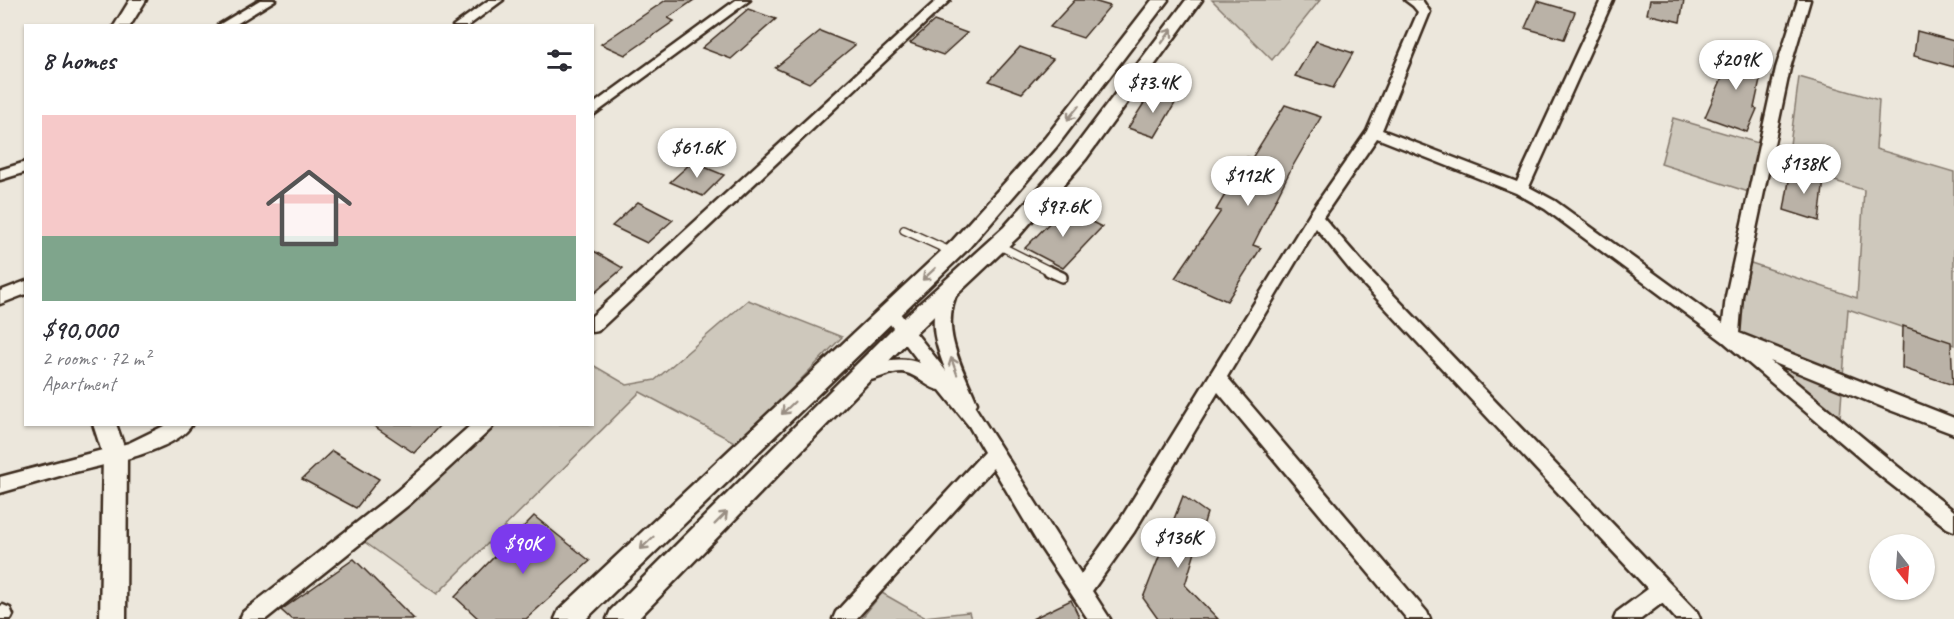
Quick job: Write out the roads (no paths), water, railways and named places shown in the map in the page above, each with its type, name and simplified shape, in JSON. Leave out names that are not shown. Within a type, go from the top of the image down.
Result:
[{"type":"street","points":[[123,24],[138,0]]},
{"type":"street","points":[[227,24],[269,0]]},
{"type":"street","points":[[462,24],[497,0]]},
{"type":"street","points":[[594,111],[744,0]]},
{"type":"street","points":[[594,324],[944,0]]},
{"type":"street","points":[[568,619],[952,252],[1051,142],[1158,0]]},
{"type":"street","points":[[621,619],[864,375],[905,330],[997,244],[1079,155],[1194,0]]},
{"type":"street","points":[[1082,590],[1127,526],[1315,217],[1374,132],[1424,12],[1418,3],[1411,0]]},
{"type":"street","points":[[1521,189],[1607,0]]},
{"type":"street","points":[[1730,337],[1734,296],[1783,68],[1804,0]]},
{"type":"street","points":[[1374,132],[1521,189],[1550,205],[1730,337],[1890,472],[1954,522]]},
{"type":"street","points":[[0,175],[24,168]]},
{"type":"street","points":[[1315,217],[1356,266],[1690,619]]},
{"type":"street","points":[[953,286],[945,296],[942,308],[943,332],[975,421]]},
{"type":"street","points":[[0,298],[24,288]]},
{"type":"street","points":[[889,311],[975,421],[1046,539],[1100,619]]},
{"type":"street","points":[[1730,337],[1896,405],[1954,426]]},
{"type":"street","points":[[864,375],[881,368],[911,365],[927,373],[947,390],[975,421]]},
{"type":"street","points":[[1217,378],[1420,619]]},
{"type":"street","points":[[105,426],[115,455],[113,619]]},
{"type":"street","points":[[0,485],[132,452],[158,441],[180,426]]},
{"type":"street","points":[[250,619],[404,497],[483,426]]},
{"type":"street","points":[[843,619],[994,454]]},
{"type":"street","points":[[1624,619],[1662,591]]},
{"type":"lane","points":[[904,230],[952,252]]},
{"type":"lane","points":[[997,244],[1062,277]]}]
